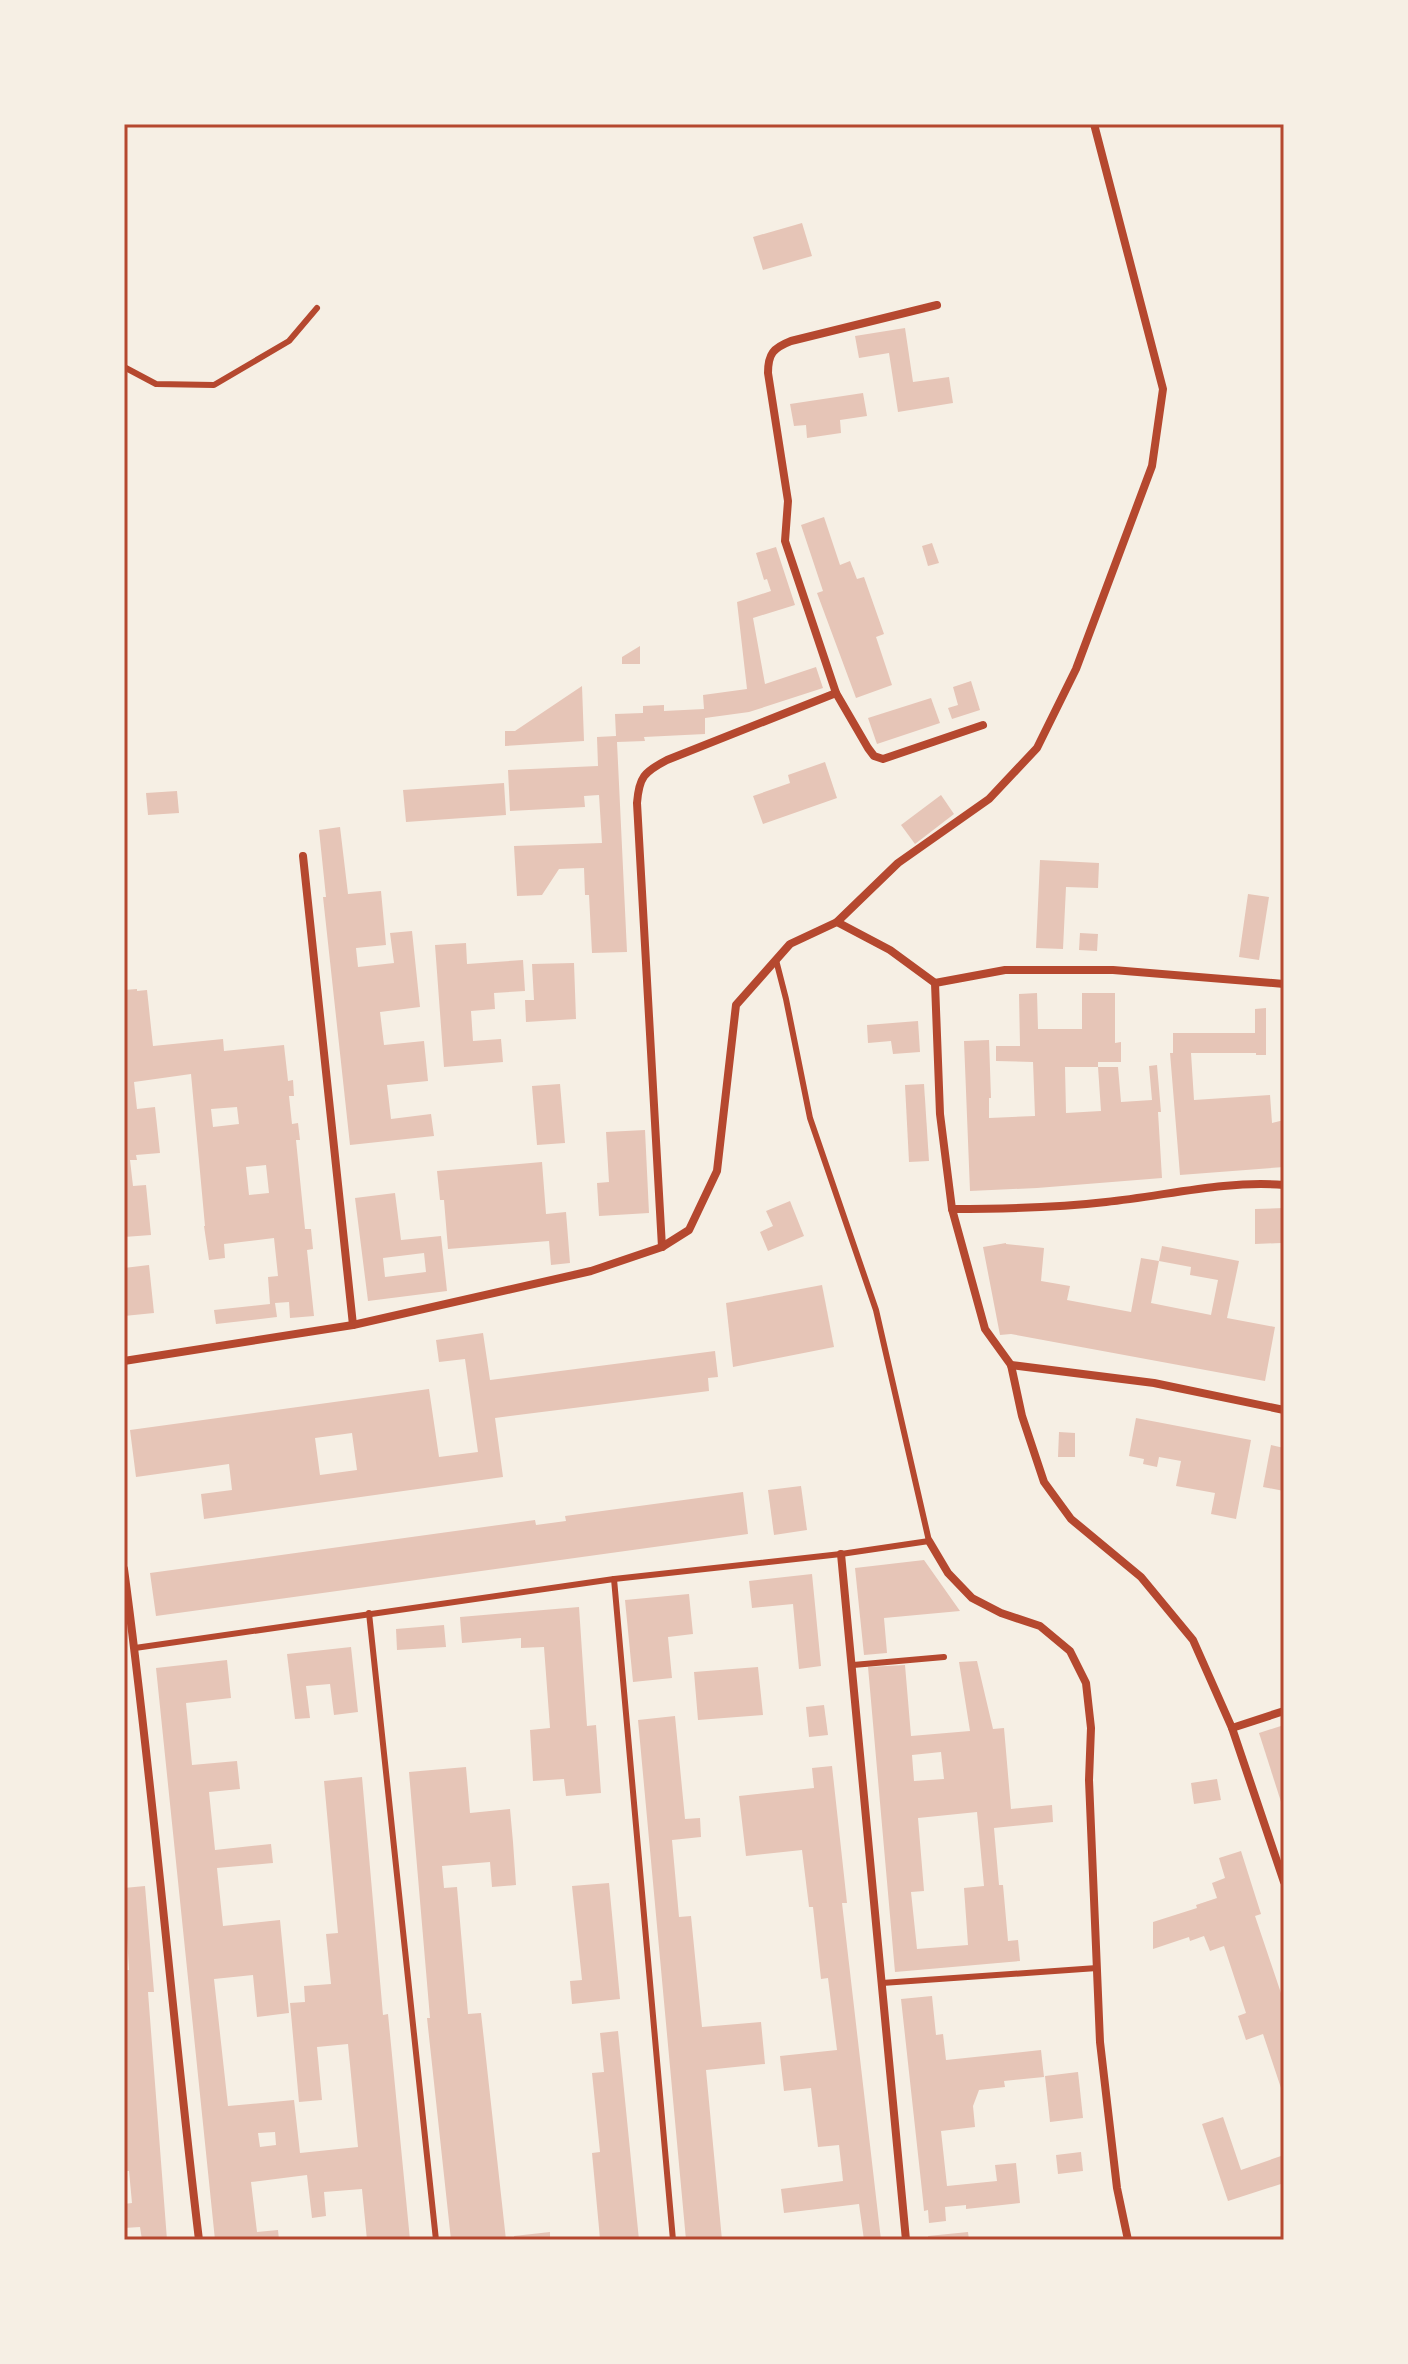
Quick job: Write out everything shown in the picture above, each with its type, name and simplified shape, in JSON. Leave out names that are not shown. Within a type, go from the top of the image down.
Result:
[{"type":"street","points":[[124,1361],[353,1325],[591,1271],[662,1247],[689,1230],[717,1171],[736,1005],[790,944],[837,922],[898,863],[989,799],[1037,748],[1076,669],[1152,466],[1163,389],[1094,124]]},
{"type":"street","points":[[937,305],[775,347],[768,358],[768,373],[788,501],[785,541],[836,693],[874,756],[883,759],[983,725]]},
{"type":"street","points":[[662,1247],[638,819],[639,785],[648,770],[667,760],[836,693]]},
{"type":"street","points":[[303,856],[353,1325]]},
{"type":"street","points":[[837,922],[890,950],[935,983],[1005,970],[1113,970],[1284,984]]},
{"type":"street","points":[[935,983],[940,1114],[952,1209],[985,1329],[1011,1365],[1022,1416],[1044,1482],[1071,1519],[1141,1577],[1193,1640],[1232,1728],[1284,1882]]},
{"type":"street","points":[[952,1209],[1025,1209],[1256,1183],[1284,1185]]},
{"type":"street","points":[[1011,1365],[1154,1383],[1284,1410]]},
{"type":"street","points":[[929,1541],[948,1573],[972,1598],[1001,1613],[1040,1626],[1070,1651],[1086,1683],[1091,1728],[1089,1780],[1100,2042],[1117,2188],[1128,2240]]},
{"type":"street","points":[[841,1554],[906,2240]]},
{"type":"street","points":[[124,1569],[199,2240]]},
{"type":"street","points":[[1232,1728],[1284,1711]]},
{"type":"lane","points":[[124,367],[156,384],[214,385],[289,341],[317,308]]},
{"type":"lane","points":[[135,1648],[614,1579],[929,1541],[876,1310],[810,1118],[776,960]]},
{"type":"lane","points":[[614,1579],[673,2240]]},
{"type":"lane","points":[[369,1613],[436,2240]]},
{"type":"lane","points":[[853,1665],[944,1657]]},
{"type":"lane","points":[[882,1983],[1097,1968]]},
{"type":"building","points":[[802,223],[812,256],[763,270],[753,237]]},
{"type":"building","points":[[905,328],[913,382],[949,377],[953,403],[898,412],[889,353],[859,358],[855,336]]},
{"type":"building","points":[[863,393],[867,416],[840,420],[841,433],[807,438],[806,425],[794,426],[790,404]]},
{"type":"building","points":[[824,517],[840,565],[850,561],[857,579],[864,577],[884,634],[876,637],[892,685],[856,698],[817,593],[823,591],[801,525]]},
{"type":"building","points":[[932,543],[939,563],[928,566],[922,546]]},
{"type":"building","points":[[776,547],[795,605],[753,618],[765,684],[816,667],[823,688],[749,712],[705,718],[705,734],[644,737],[645,741],[617,742],[627,952],[592,953],[589,895],[585,895],[584,868],[559,869],[542,895],[517,896],[514,846],[602,843],[599,795],[584,796],[585,807],[510,811],[508,770],[598,766],[597,737],[616,736],[615,714],[643,713],[643,706],[664,705],[664,711],[704,709],[703,695],[747,689],[737,602],[771,591],[767,579],[764,580],[756,553]]},
{"type":"building","points":[[640,646],[640,664],[622,664],[622,657]]},
{"type":"building","points":[[971,681],[980,710],[952,719],[948,708],[958,705],[953,687]]},
{"type":"building","points":[[582,686],[584,741],[505,746],[505,731],[515,731]]},
{"type":"building","points":[[931,698],[940,723],[877,744],[868,718]]},
{"type":"building","points":[[825,762],[837,798],[763,824],[753,796],[790,783],[788,775]]},
{"type":"building","points":[[504,783],[506,815],[406,822],[403,790]]},
{"type":"building","points":[[177,791],[179,813],[148,815],[146,793]]},
{"type":"building","points":[[941,795],[954,814],[915,844],[901,825]]},
{"type":"building","points":[[340,827],[348,894],[381,891],[386,945],[356,948],[358,967],[394,963],[390,933],[412,931],[420,1007],[380,1012],[384,1045],[424,1041],[428,1081],[387,1085],[391,1119],[431,1114],[434,1136],[350,1145],[323,897],[326,897],[319,830]]},
{"type":"building","points":[[1040,860],[1099,863],[1098,888],[1066,887],[1063,949],[1036,948]]},
{"type":"building","points":[[1248,894],[1269,897],[1259,960],[1239,957]]},
{"type":"building","points":[[1080,933],[1098,934],[1097,951],[1079,950]]},
{"type":"building","points":[[466,943],[467,964],[523,960],[525,991],[494,993],[495,1009],[471,1011],[473,1041],[501,1039],[503,1062],[444,1067],[435,945]]},
{"type":"building","points":[[574,963],[576,1019],[526,1022],[525,1000],[534,1000],[532,964]]},
{"type":"building","points":[[124,990],[147,990],[153,1046],[223,1039],[224,1051],[284,1045],[288,1081],[293,1080],[294,1096],[289,1096],[292,1124],[298,1123],[300,1140],[296,1140],[305,1229],[311,1229],[313,1249],[307,1250],[314,1316],[290,1318],[289,1302],[275,1303],[277,1317],[216,1324],[214,1310],[270,1304],[268,1277],[278,1276],[274,1238],[224,1244],[225,1258],[209,1260],[191,1074],[134,1082],[137,1109],[155,1107],[160,1153],[136,1155],[137,1160],[130,1160],[133,1186],[146,1185],[151,1235],[124,1237]],"holes":[[[237,1107],[239,1124],[213,1127],[211,1109]],[[266,1165],[269,1193],[249,1195],[246,1167]]]},
{"type":"building","points":[[1037,993],[1038,1029],[1082,1029],[1082,993],[1115,993],[1115,1043],[1121,1042],[1121,1062],[1098,1062],[1098,1067],[1118,1067],[1121,1102],[1152,1100],[1149,1066],[1157,1065],[1162,1178],[970,1191],[964,1041],[989,1040],[989,1118],[1035,1116],[1033,1062],[996,1061],[996,1046],[1020,1046],[1019,994]],"holes":[[[1065,1067],[1098,1067],[1101,1111],[1066,1113]]]},
{"type":"building","points":[[1266,1008],[1266,1055],[1191,1053],[1194,1100],[1270,1095],[1272,1123],[1284,1120],[1284,1167],[1180,1175],[1170,1053],[1173,1053],[1173,1033],[1255,1033],[1255,1009]]},
{"type":"building","points":[[918,1021],[920,1052],[893,1054],[891,1041],[868,1043],[867,1025]]},
{"type":"building","points":[[560,1084],[565,1143],[537,1145],[532,1086]]},
{"type":"building","points":[[924,1084],[929,1161],[909,1162],[905,1085]]},
{"type":"building","points":[[645,1130],[649,1213],[599,1216],[597,1183],[609,1182],[606,1132]]},
{"type":"building","points":[[542,1162],[546,1214],[566,1212],[570,1263],[551,1265],[549,1241],[448,1249],[444,1200],[440,1200],[437,1171]]},
{"type":"building","points":[[395,1193],[401,1240],[441,1236],[447,1291],[368,1301],[355,1198]],"holes":[[[424,1253],[426,1272],[385,1277],[383,1258]]]},
{"type":"building","points":[[790,1201],[804,1236],[768,1251],[760,1232],[773,1226],[766,1211]]},
{"type":"building","points":[[1284,1208],[1284,1272],[1281,1272],[1281,1243],[1255,1244],[1255,1209]]},
{"type":"building","points":[[1006,1243],[1044,1248],[1041,1281],[1070,1286],[1067,1300],[1131,1312],[1141,1258],[1159,1261],[1162,1246],[1239,1261],[1227,1318],[1275,1327],[1265,1381],[1011,1334],[1000,1335],[983,1247]],"holes":[[[1159,1261],[1191,1267],[1190,1275],[1218,1280],[1211,1315],[1151,1303]]]},
{"type":"building","points":[[149,1265],[154,1313],[124,1316],[124,1268]]},
{"type":"building","points":[[822,1285],[834,1347],[733,1367],[726,1303]]},
{"type":"building","points":[[483,1333],[490,1380],[715,1351],[718,1377],[708,1378],[709,1391],[495,1418],[503,1477],[204,1519],[201,1494],[232,1490],[229,1464],[136,1477],[130,1430],[429,1389],[439,1457],[478,1452],[465,1359],[439,1362],[436,1340]],"holes":[[[352,1433],[357,1470],[320,1475],[315,1438]]]},
{"type":"building","points":[[1136,1418],[1251,1440],[1236,1519],[1211,1514],[1215,1493],[1176,1486],[1181,1461],[1159,1457],[1157,1467],[1143,1464],[1144,1459],[1129,1456]]},
{"type":"building","points":[[1059,1432],[1075,1433],[1075,1457],[1058,1457]]},
{"type":"building","points":[[1271,1445],[1284,1448],[1284,1491],[1263,1487]]},
{"type":"building","points":[[801,1486],[807,1530],[774,1535],[768,1490]]},
{"type":"building","points":[[743,1492],[748,1534],[156,1616],[150,1573],[535,1520],[536,1525],[566,1521],[565,1516]]},
{"type":"building","points":[[924,1560],[960,1611],[884,1618],[887,1653],[864,1655],[855,1568]]},
{"type":"building","points":[[812,1574],[821,1666],[799,1669],[793,1604],[752,1608],[749,1581]]},
{"type":"building","points":[[689,1594],[693,1634],[668,1637],[672,1678],[633,1682],[625,1600]]},
{"type":"building","points":[[579,1607],[587,1726],[596,1725],[601,1793],[566,1796],[564,1779],[533,1781],[530,1730],[550,1728],[544,1647],[521,1648],[521,1638],[462,1643],[460,1617]]},
{"type":"building","points":[[444,1625],[446,1647],[397,1650],[396,1629]]},
{"type":"building","points":[[351,1647],[358,1712],[334,1715],[330,1684],[306,1686],[310,1718],[295,1719],[287,1654]]},
{"type":"building","points":[[227,1660],[231,1698],[186,1703],[192,1765],[237,1761],[240,1789],[209,1792],[215,1850],[271,1844],[273,1863],[217,1868],[223,1926],[280,1920],[289,2013],[257,2017],[253,1975],[214,1979],[228,2106],[294,2100],[300,2153],[358,2147],[348,2044],[317,2047],[322,2100],[299,2102],[290,2003],[305,2002],[304,1986],[331,1984],[326,1934],[338,1933],[324,1781],[362,1777],[383,2015],[388,2014],[410,2240],[367,2240],[362,2189],[324,2192],[326,2216],[312,2218],[307,2175],[251,2182],[257,2232],[278,2230],[279,2240],[215,2240],[156,1668]],"holes":[[[275,2132],[276,2145],[260,2147],[258,2133]]]},
{"type":"building","points":[[977,1661],[993,1729],[1004,1728],[1011,1809],[1052,1805],[1053,1822],[994,1828],[1008,1941],[1018,1940],[1020,1961],[895,1972],[868,1667],[905,1665],[911,1736],[970,1731],[959,1662]],"holes":[[[941,1752],[944,1779],[914,1781],[912,1755]],[[977,1812],[984,1886],[964,1888],[968,1945],[917,1949],[911,1892],[924,1891],[918,1818]]]},
{"type":"building","points":[[758,1667],[763,1715],[698,1720],[694,1672]]},
{"type":"building","points":[[824,1705],[828,1735],[809,1737],[806,1707]]},
{"type":"building","points":[[675,1716],[685,1819],[700,1818],[701,1837],[672,1840],[679,1917],[691,1916],[702,2027],[761,2022],[765,2064],[706,2070],[722,2240],[686,2240],[638,1720]]},
{"type":"building","points":[[1284,1725],[1284,1808],[1283,1808],[1259,1733]]},
{"type":"building","points":[[832,1766],[847,1903],[842,1903],[881,2240],[864,2240],[859,2204],[784,2213],[781,2189],[843,2181],[839,2145],[818,2147],[811,2088],[784,2091],[780,2056],[837,2050],[828,1978],[821,1979],[813,1907],[809,1907],[802,1850],[746,1856],[739,1796],[814,1788],[812,1768]]},
{"type":"building","points":[[466,1767],[470,1813],[510,1809],[513,1842],[516,1885],[492,1887],[490,1862],[442,1866],[444,1888],[457,1887],[468,2014],[481,2013],[506,2240],[451,2240],[427,2018],[430,2018],[409,1772]]},
{"type":"building","points":[[1217,1779],[1221,1800],[1194,1804],[1191,1783]]},
{"type":"building","points":[[1241,1851],[1261,1914],[1255,1916],[1284,2002],[1284,2097],[1263,2034],[1246,2040],[1238,2016],[1246,2013],[1224,1946],[1210,1951],[1204,1936],[1190,1941],[1189,1937],[1153,1949],[1153,1922],[1217,1898],[1212,1883],[1225,1878],[1219,1858]]},
{"type":"building","points":[[609,1883],[620,1999],[572,2004],[570,1981],[582,1980],[572,1886]]},
{"type":"building","points":[[145,1886],[154,1992],[148,1992],[167,2240],[142,2240],[140,2227],[124,2228],[124,2204],[132,2203],[129,2171],[124,2171],[124,1970],[129,1970],[124,1888]]},
{"type":"building","points":[[932,1996],[936,2035],[943,2034],[946,2060],[1041,2050],[1044,2077],[1004,2081],[1005,2087],[979,2090],[973,2106],[975,2127],[941,2131],[947,2186],[997,2181],[995,2165],[1016,2163],[1020,2203],[966,2209],[966,2205],[945,2207],[946,2221],[929,2223],[928,2210],[924,2211],[901,1999]]},
{"type":"building","points":[[618,2031],[639,2240],[600,2240],[592,2153],[600,2152],[592,2073],[604,2072],[600,2033]]},
{"type":"building","points":[[1078,2072],[1083,2118],[1050,2122],[1045,2076]]},
{"type":"building","points":[[1223,2117],[1241,2170],[1281,2156],[1284,2183],[1228,2201],[1202,2124]]},
{"type":"building","points":[[1081,2152],[1083,2171],[1058,2174],[1056,2155]]},
{"type":"building","points":[[550,2232],[550,2240],[515,2240],[514,2236]]},
{"type":"building","points":[[968,2232],[969,2240],[929,2240],[928,2236]]}]
